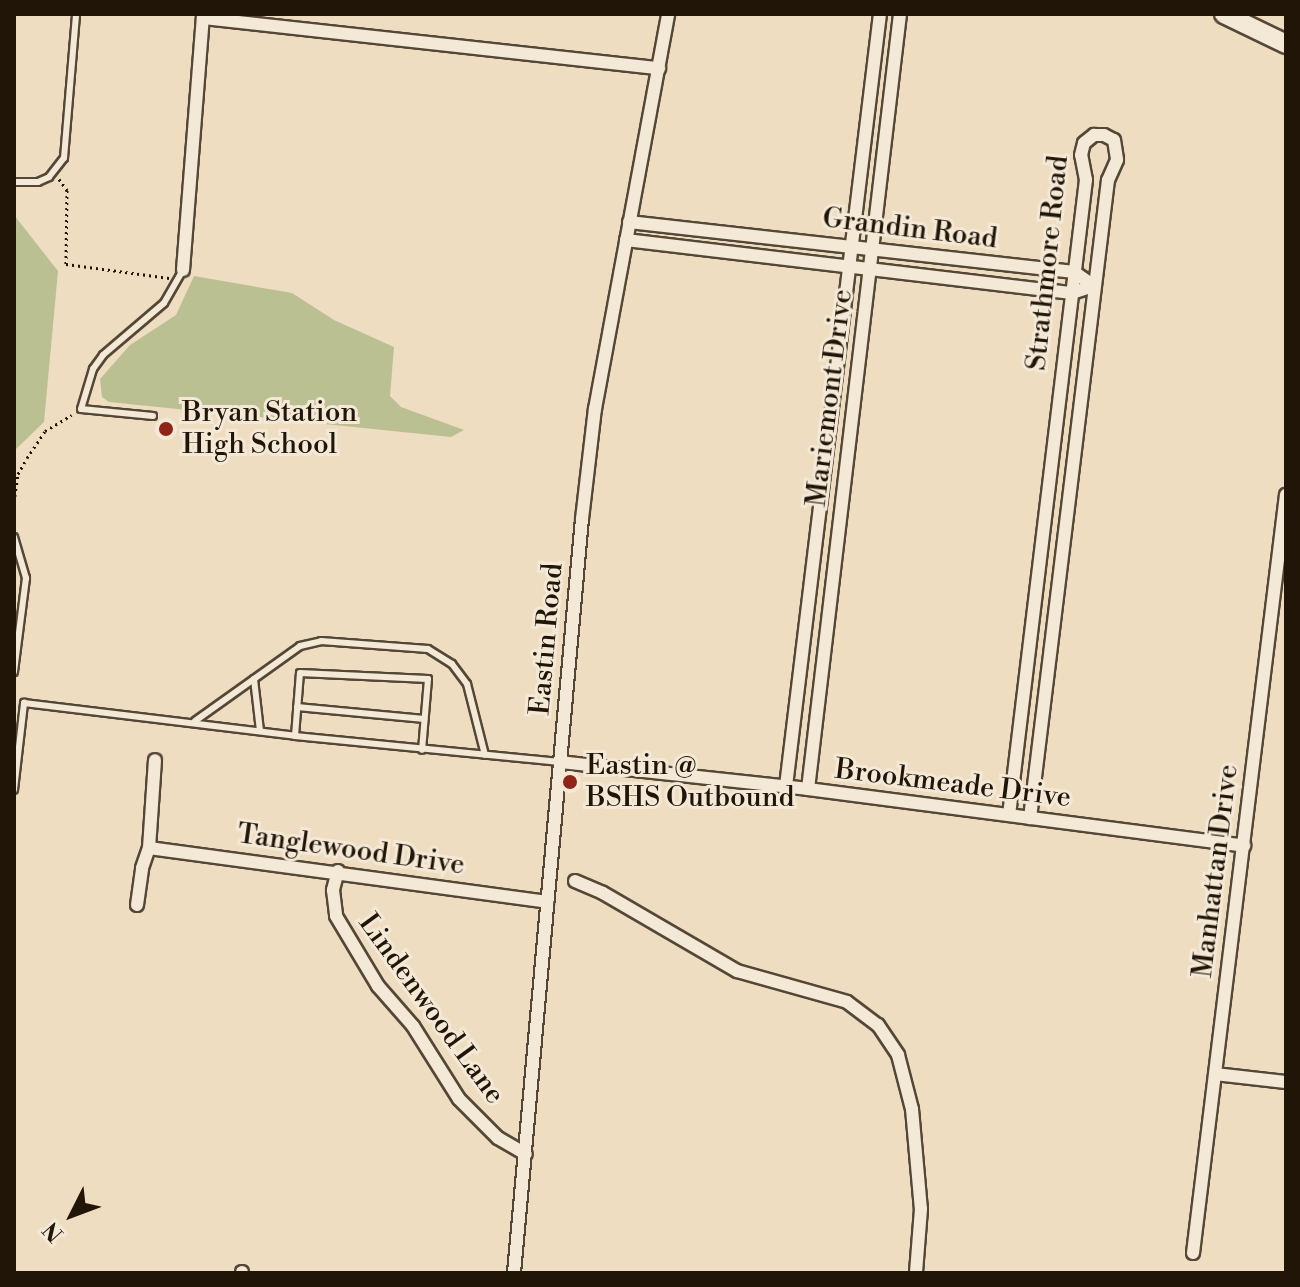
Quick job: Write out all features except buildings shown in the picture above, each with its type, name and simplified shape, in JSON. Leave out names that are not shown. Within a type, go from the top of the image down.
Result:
[{"type":"main road","points":[[1224,14],[1286,44]]},
{"type":"street","name":"Eastin Road","points":[[514,1273],[593,425],[668,14]]},
{"type":"street","name":"Mariemont Drive","points":[[786,786],[810,567],[880,14]]},
{"type":"street","name":"Mariemont Drive","points":[[808,789],[900,14]]},
{"type":"street","points":[[182,274],[203,16],[659,68]]},
{"type":"street","name":"Strathmore Road","points":[[1009,815],[1086,180],[1081,155],[1084,143],[1094,135],[1104,135],[1114,140],[1117,160],[1108,180],[1030,818]]},
{"type":"street","name":"Grandin Road","points":[[629,222],[1074,272],[1094,286]]},
{"type":"street","name":"Grandin Road","points":[[626,240],[1072,293],[1094,286]]},
{"type":"street","name":"Manhattan Drive","points":[[1193,1253],[1286,495]]},
{"type":"street","points":[[810,567],[833,571]]},
{"type":"street","points":[[137,905],[142,868],[149,848],[155,760]]},
{"type":"street","name":"Brookmeade Drive","points":[[560,762],[786,786],[1244,846]]},
{"type":"street","name":"Tanglewood Drive","points":[[149,848],[338,871],[547,902]]},
{"type":"street","name":"Lindenwood Lane","points":[[338,871],[333,890],[336,916],[378,986],[413,1026],[459,1099],[498,1138],[526,1154]]},
{"type":"street","points":[[575,881],[603,893],[737,971],[847,1002],[878,1025],[898,1055],[912,1109],[921,1209],[916,1273]]},
{"type":"street","points":[[1215,1074],[1286,1082]]},
{"type":"lane","points":[[14,182],[38,182],[49,177],[64,158],[76,14]]},
{"type":"lane","points":[[153,416],[81,409],[93,369],[103,355],[164,303],[182,274]]},
{"type":"lane","points":[[14,537],[26,578],[14,672]]},
{"type":"lane","points":[[194,722],[300,646],[321,641],[428,649],[452,664],[467,684],[485,755]]},
{"type":"lane","points":[[295,736],[300,673],[428,679],[422,750]]},
{"type":"lane","points":[[254,679],[260,731]]},
{"type":"lane","points":[[14,790],[24,703],[422,750],[560,762]]},
{"type":"lane","points":[[297,707],[424,719]]},
{"type":"lane","points":[[14,713],[23,713]]},
{"type":"path","points":[[58,177],[67,190],[66,264],[182,274]]},
{"type":"path","points":[[14,502],[18,474],[45,431],[81,409]]},
{"type":"green space","points":[[14,215],[58,271],[44,422],[14,451]]},
{"type":"green space","points":[[194,276],[292,293],[334,320],[394,347],[390,396],[401,407],[464,430],[451,437],[109,402],[102,397],[100,379],[130,345],[176,315]]},
{"type":"place","name":"Bryan Station High School","points":[[166,429]]},
{"type":"place","name":"Eastin @ BSHS Outbound","points":[[570,782]]}]
